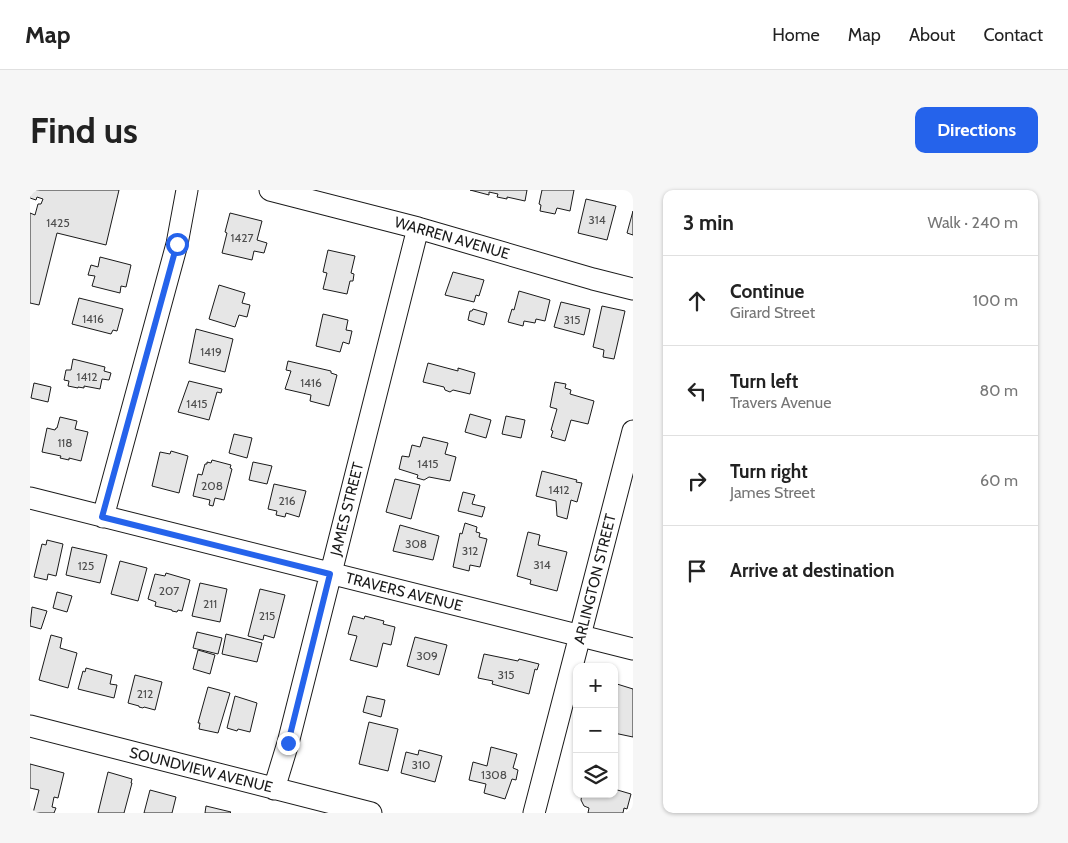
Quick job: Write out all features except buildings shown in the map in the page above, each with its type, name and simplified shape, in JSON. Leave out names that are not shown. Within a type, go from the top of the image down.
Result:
[{"type":"street","points":[[102,517],[177,244],[187,190]]},
{"type":"street","name":"WARREN AVENUE","points":[[270,190],[418,228],[633,289]]},
{"type":"street","name":"JAMES STREET","points":[[274,789],[288,743],[418,228]]},
{"type":"street","name":"ARLINGTON STREET","points":[[534,813],[633,431]]},
{"type":"street","name":"TRAVERS AVENUE","points":[[30,498],[633,649]]},
{"type":"street","name":"SOUNDVIEW AVENUE","points":[[30,726],[274,789],[319,807],[371,813]]},
{"type":"route","points":[[177,244],[102,517],[330,574],[288,743]]}]
